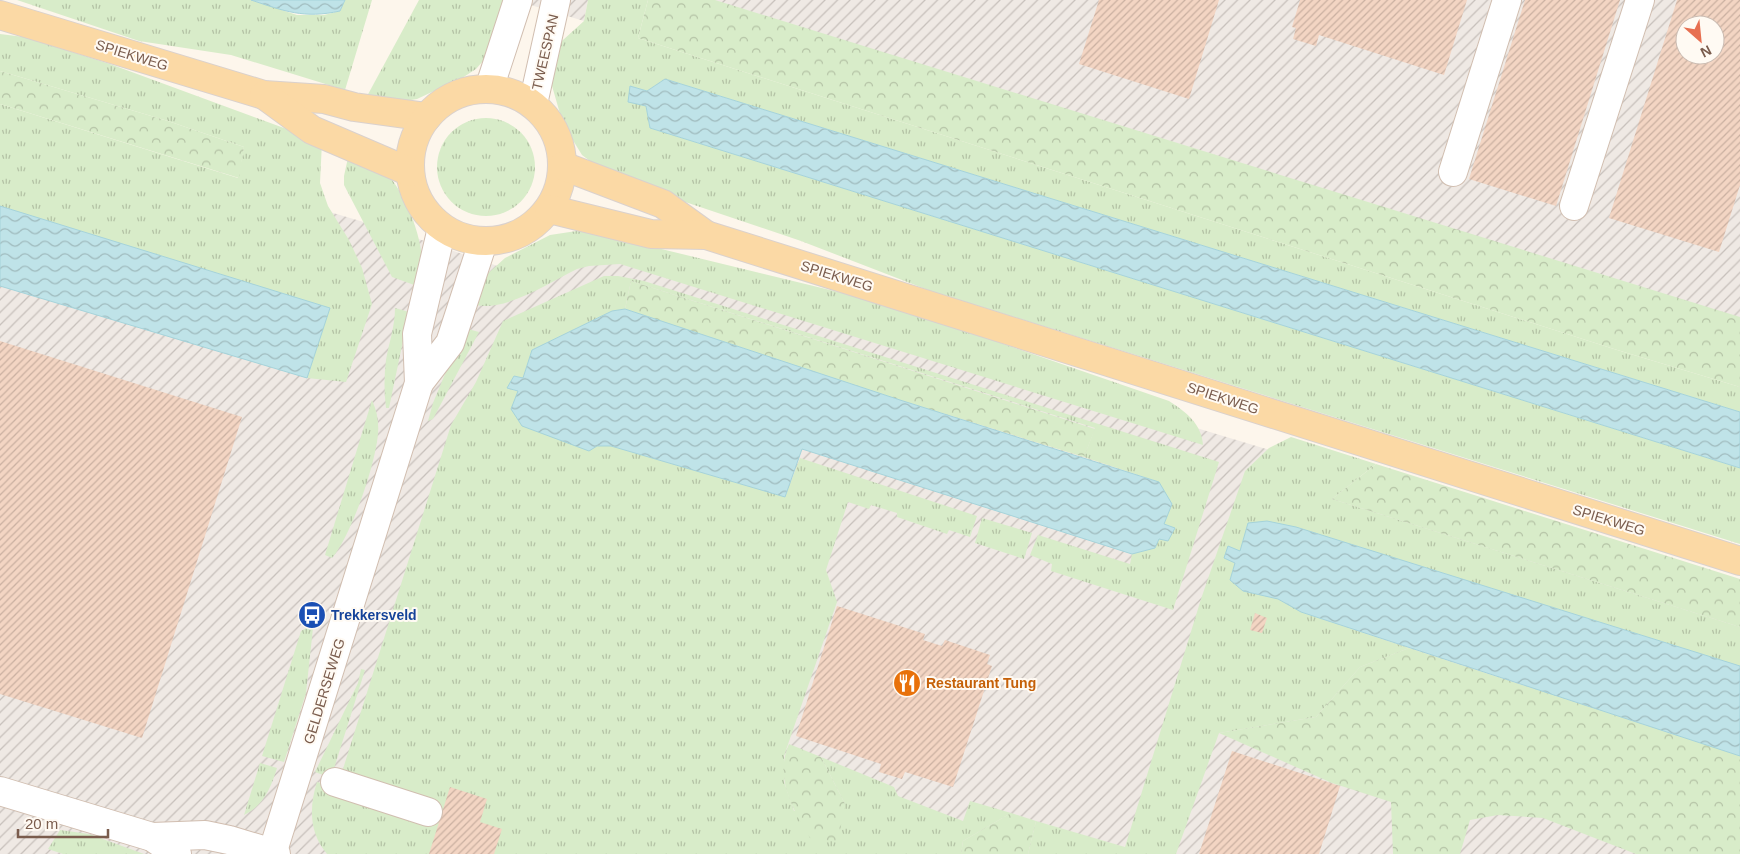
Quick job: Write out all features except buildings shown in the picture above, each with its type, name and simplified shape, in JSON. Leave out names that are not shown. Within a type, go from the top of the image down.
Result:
[{"type":"main road","name":"SPIEKWEG","points":[[0,15],[264,95],[324,99],[354,107],[427,117]]},
{"type":"main road","points":[[489,89],[512,93],[533,104],[550,121],[560,142],[563,166],[560,188],[549,209],[532,227],[508,239],[483,242],[462,238],[442,228],[425,213],[418,200],[410,172],[413,142],[427,117],[444,101],[466,92],[489,89]]},
{"type":"main road","name":"SPIEKWEG","points":[[264,95],[312,130],[410,172]]},
{"type":"main road","name":"SPIEKWEG","points":[[563,166],[663,204],[706,235]]},
{"type":"main road","name":"SPIEKWEG","points":[[549,209],[651,234],[706,235],[1740,560]]},
{"type":"street","points":[[489,89],[518,0]]},
{"type":"street","name":"TWEESPAN","points":[[533,104],[556,0]]},
{"type":"street","points":[[1453,172],[1507,0]]},
{"type":"street","points":[[1574,206],[1640,0]]},
{"type":"street","name":"GELDERSEWEG","points":[[274,854],[419,384],[418,334],[442,228]]},
{"type":"street","name":"GELDERSEWEG","points":[[419,384],[450,343],[483,242]]},
{"type":"street","points":[[334,782],[428,812]]},
{"type":"street","points":[[0,790],[152,837],[176,854]]},
{"type":"street","points":[[152,837],[205,835],[274,854]]},
{"type":"shaded area","points":[[514,0],[588,0],[584,21]]},
{"type":"shaded area","points":[[648,0],[1740,0],[1740,387]]},
{"type":"shaded area","name":"Trekkersveld","points":[[0,114],[404,234],[512,271],[594,246],[1326,467],[1740,603],[1740,854],[0,854]]},
{"type":"green space","points":[[17,0],[251,0],[297,15],[324,15],[340,11],[345,0],[372,0],[345,90],[231,55],[139,41]]},
{"type":"green space","points":[[419,0],[528,0],[490,53],[476,69],[462,78],[417,99],[399,102],[366,98]]},
{"type":"green space","points":[[588,0],[648,0],[638,38],[1614,349],[1740,387],[1740,412],[665,79],[647,91],[630,86],[646,106],[650,128],[1740,468],[1740,544],[928,290],[801,241],[611,177],[582,155],[563,124],[550,79],[553,49],[584,21]]},
{"type":"green space","points":[[648,0],[715,0],[1740,317],[1740,387],[1614,349],[638,38]]},
{"type":"green space","points":[[0,34],[24,37],[110,64],[322,142],[320,183],[328,206],[349,240],[362,268],[372,304],[346,382],[307,378],[329,308],[0,206],[0,104],[238,178],[244,147],[168,121],[0,71]]},
{"type":"green space","points":[[0,71],[168,121],[244,147],[239,178],[0,104]]},
{"type":"green space","points":[[486,118],[505,122],[521,132],[531,148],[535,167],[531,186],[521,202],[505,212],[486,216],[467,212],[451,202],[441,186],[437,167],[441,148],[451,132],[467,122]]},
{"type":"green space","points":[[349,153],[372,163],[384,171],[406,203],[417,232],[422,259],[422,273],[417,286],[392,277],[344,185]]},
{"type":"green space","points":[[583,230],[888,304],[1169,401],[1187,414],[1196,424],[1202,437],[1203,445],[620,264],[589,266],[577,269],[525,296],[497,305],[484,306],[472,304],[483,278],[505,258],[550,235]]},
{"type":"green space","points":[[604,276],[618,276],[644,281],[1219,462],[1173,610],[1051,571],[1052,564],[1030,555],[1038,535],[1130,564],[1132,554],[1155,548],[1159,539],[1170,534],[1174,528],[1163,524],[1159,482],[1084,457],[1095,428],[631,281],[625,309],[612,311],[532,350],[523,378],[514,376],[508,389],[518,391],[597,446],[611,446],[785,497],[800,458],[977,516],[970,537],[949,530],[947,534],[897,517],[897,513],[871,505],[869,509],[848,502],[826,570],[837,602],[784,756],[784,782],[794,811],[845,804],[821,757],[894,787],[898,796],[963,821],[970,801],[1011,813],[963,841],[961,854],[327,854],[321,846],[312,820],[314,791],[317,782],[337,788],[451,425],[476,382],[503,321]]},
{"type":"green space","points":[[631,281],[1095,429],[1084,457],[900,400],[625,309]]},
{"type":"green space","points":[[395,308],[409,312],[389,408],[386,408],[385,366]]},
{"type":"green space","points":[[464,328],[479,332],[433,419],[428,421],[433,403]]},
{"type":"green space","points":[[372,400],[377,417],[378,430],[372,464],[354,518],[347,534],[332,558],[325,555]]},
{"type":"green space","points":[[1291,437],[1376,464],[1332,499],[1740,627],[1740,666],[1296,527],[1224,558],[1235,563],[1230,580],[1243,591],[1278,599],[1301,612],[1409,648],[1360,667],[1316,717],[1219,733],[1176,854],[1028,854],[1036,821],[1125,847],[1201,599],[1245,471],[1269,448]]},
{"type":"green space","points":[[1376,464],[1740,579],[1740,627],[1332,499]]},
{"type":"green space","points":[[982,518],[1032,533],[1024,559],[975,543]]},
{"type":"green space","points":[[308,627],[313,628],[306,693],[284,762],[262,756],[301,631]]},
{"type":"green space","points":[[1409,648],[1740,756],[1740,854],[1636,854],[1543,818],[1498,815],[1470,820],[1460,854],[1393,854],[1391,802],[1332,783],[1219,733],[1316,717],[1360,667]]},
{"type":"green space","points":[[361,669],[365,670],[331,778],[315,772],[358,683]]},
{"type":"green space","points":[[789,744],[821,757],[845,804],[838,842],[810,838],[797,816],[785,781],[785,756]]},
{"type":"green space","points":[[260,763],[277,768],[265,796],[256,807],[244,815]]},
{"type":"green space","points":[[1011,813],[1036,821],[1028,854],[961,854],[963,841]]},
{"type":"green space","points":[[60,830],[89,834],[144,854],[63,854],[48,849]]},
{"type":"water","points":[[251,0],[345,0],[340,11],[305,14],[294,13]]},
{"type":"water","points":[[665,79],[1740,412],[1740,468],[650,128],[646,106],[628,102],[630,86],[647,91]]},
{"type":"water","points":[[0,206],[330,308],[307,378],[0,286]]},
{"type":"water","points":[[625,309],[900,400],[1159,482],[1172,504],[1164,524],[1175,528],[1168,541],[1159,539],[1155,548],[1132,554],[802,449],[785,497],[611,446],[597,446],[589,451],[522,426],[511,409],[518,391],[507,388],[514,376],[523,378],[532,350],[612,311]]},
{"type":"water","points":[[1267,521],[1296,527],[1740,666],[1740,756],[1301,612],[1278,599],[1243,591],[1230,580],[1235,563],[1224,558],[1228,546],[1240,551],[1248,523]]},
{"type":"place","name":"Trekkersveld","points":[[312,615]]},
{"type":"place","name":"Restaurant Tung","points":[[907,683]]}]
